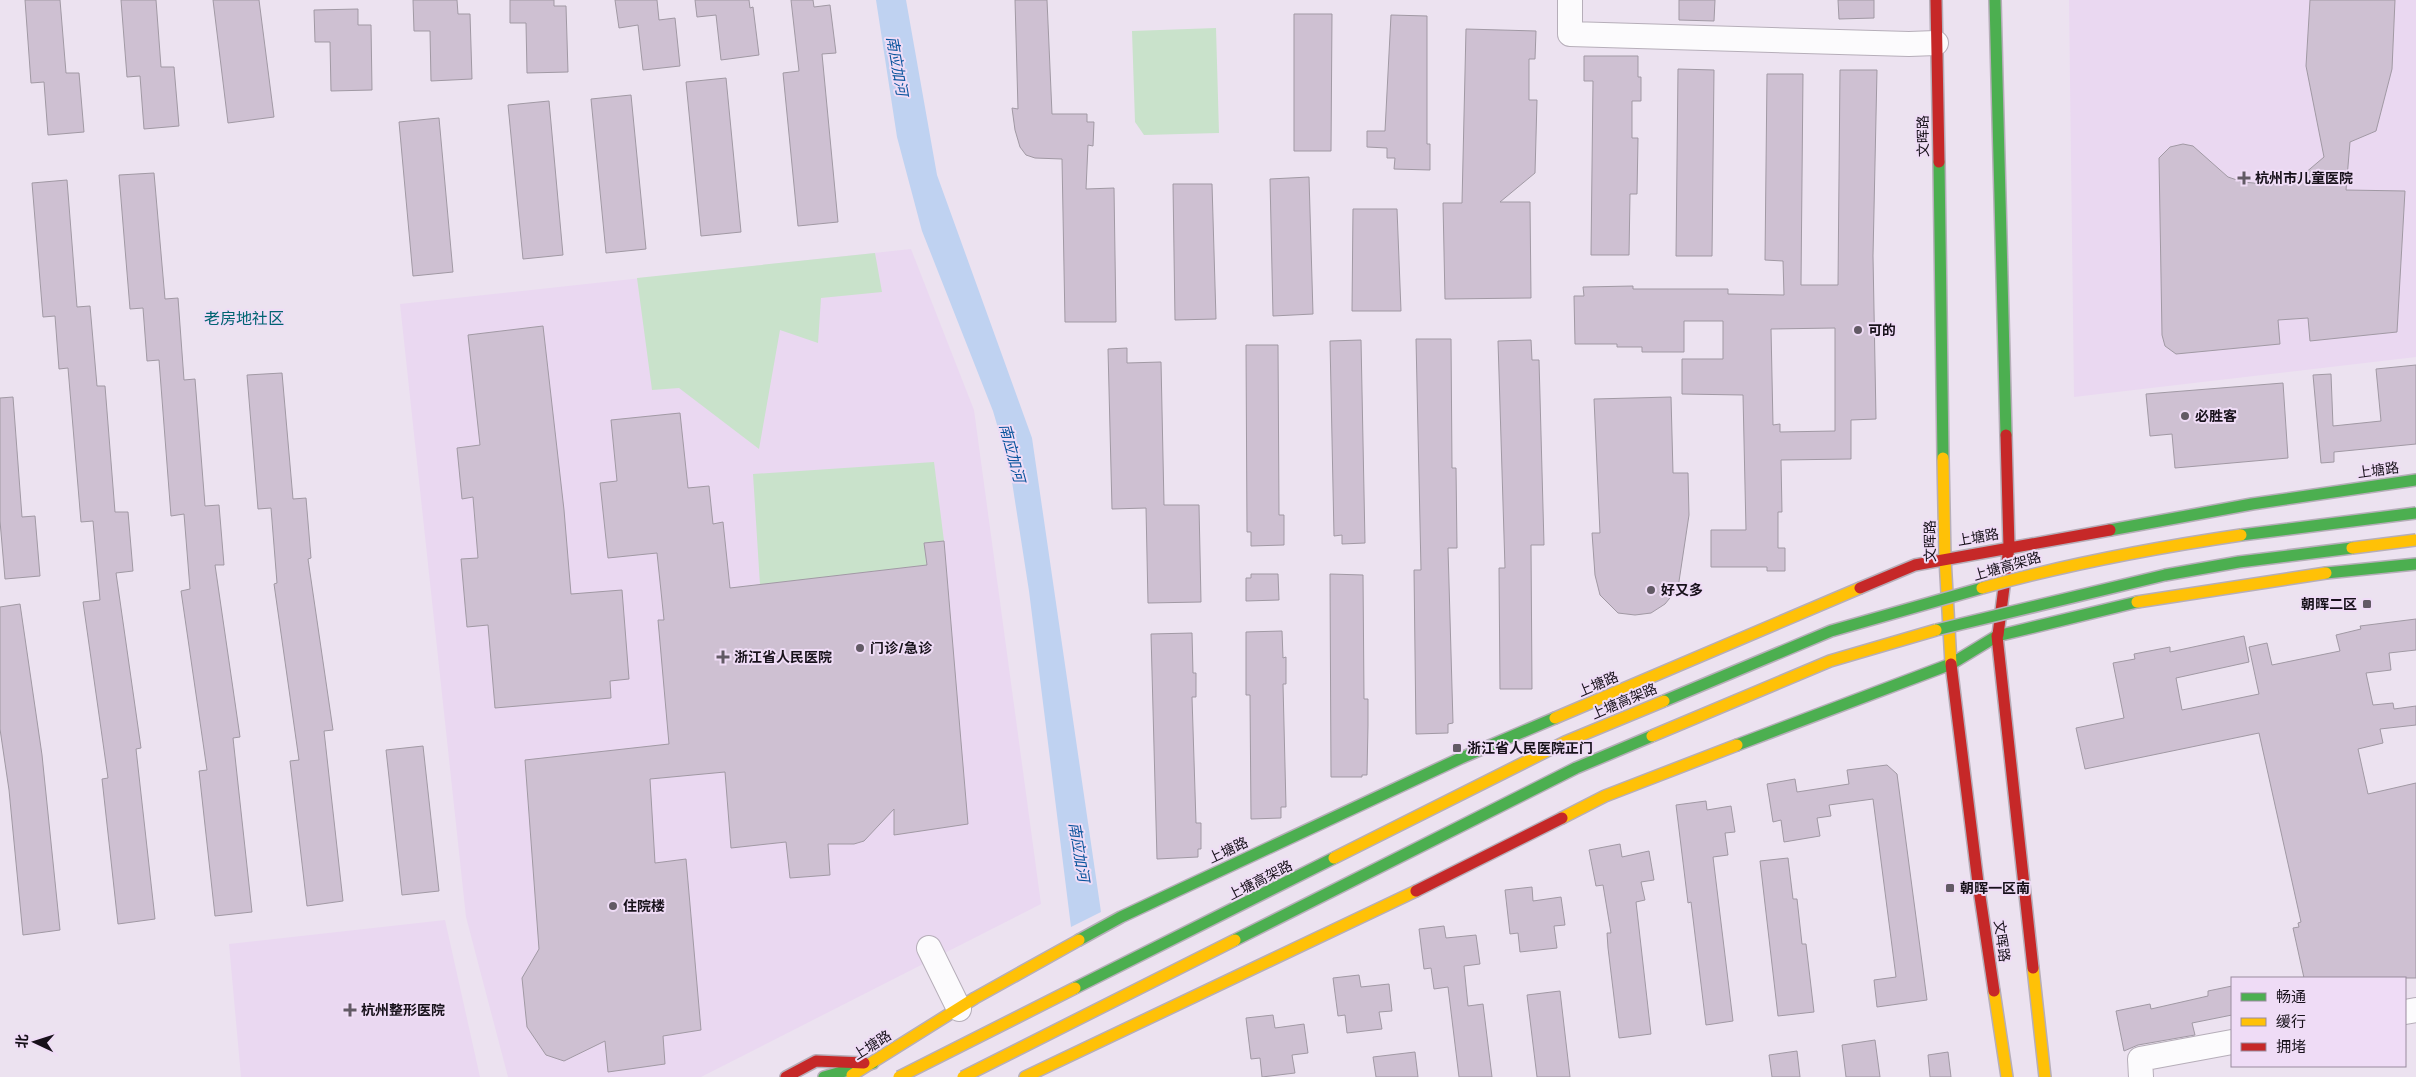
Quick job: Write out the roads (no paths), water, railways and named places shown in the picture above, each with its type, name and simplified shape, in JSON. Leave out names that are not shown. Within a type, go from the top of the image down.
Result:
[{"type":"main road","name":"文晖路","points":[[1936,0],[1945,558],[1951,664],[1978,883],[2007,1077]]},
{"type":"main road","name":"文晖路","points":[[1995,0],[2009,547],[1997,636],[2045,1077]]},
{"type":"main road","name":"上塘路","points":[[849,1077],[959,1009],[1121,917],[1461,758],[1914,565],[2252,504],[2416,480]]},
{"type":"main road","name":"上塘高架路","points":[[898,1077],[1565,742],[1831,631],[2046,570],[2131,553],[2256,533],[2416,513]]},
{"type":"main road","points":[[963,1077],[1576,768],[1830,661],[1968,621],[2165,575],[2239,562],[2416,540]]},
{"type":"main road","points":[[1025,1077],[1463,868],[1605,796],[1951,664],[1997,636],[2146,600],[2307,575],[2416,564]]},
{"type":"main road","points":[[786,1077],[816,1061],[873,1063]]},
{"type":"main road","points":[[824,1077],[873,1063]]},
{"type":"street","points":[[1570,0],[1570,34],[1909,44],[1936,43]]},
{"type":"street","points":[[929,948],[959,1009]]},
{"type":"street","points":[[2142,1077],[2140,1059],[2231,1042]]},
{"type":"water","name":"南应加河","points":[[876,0],[906,0],[937,175],[1032,438],[1101,912],[1071,927],[1029,591],[1010,469],[993,411],[922,231],[897,137]]},
{"type":"place","name":"杭州市儿童医院","points":[[2244,178]]},
{"type":"place","name":"可的","points":[[1858,330]]},
{"type":"place","name":"必胜客","points":[[2185,416]]},
{"type":"place","name":"好又多","points":[[1651,590]]},
{"type":"place","name":"朝晖二区","points":[[2367,604]]},
{"type":"place","name":"门诊/急诊","points":[[860,648]]},
{"type":"place","name":"浙江省人民医院","points":[[723,657]]},
{"type":"place","name":"浙江省人民医院正门","points":[[1457,748]]},
{"type":"place","name":"朝晖一区南","points":[[1950,888]]},
{"type":"place","name":"住院楼","points":[[613,906]]},
{"type":"place","name":"杭州整形医院","points":[[350,1010]]},
{"type":"district","name":"老房地社区","points":[[244,318]]}]
